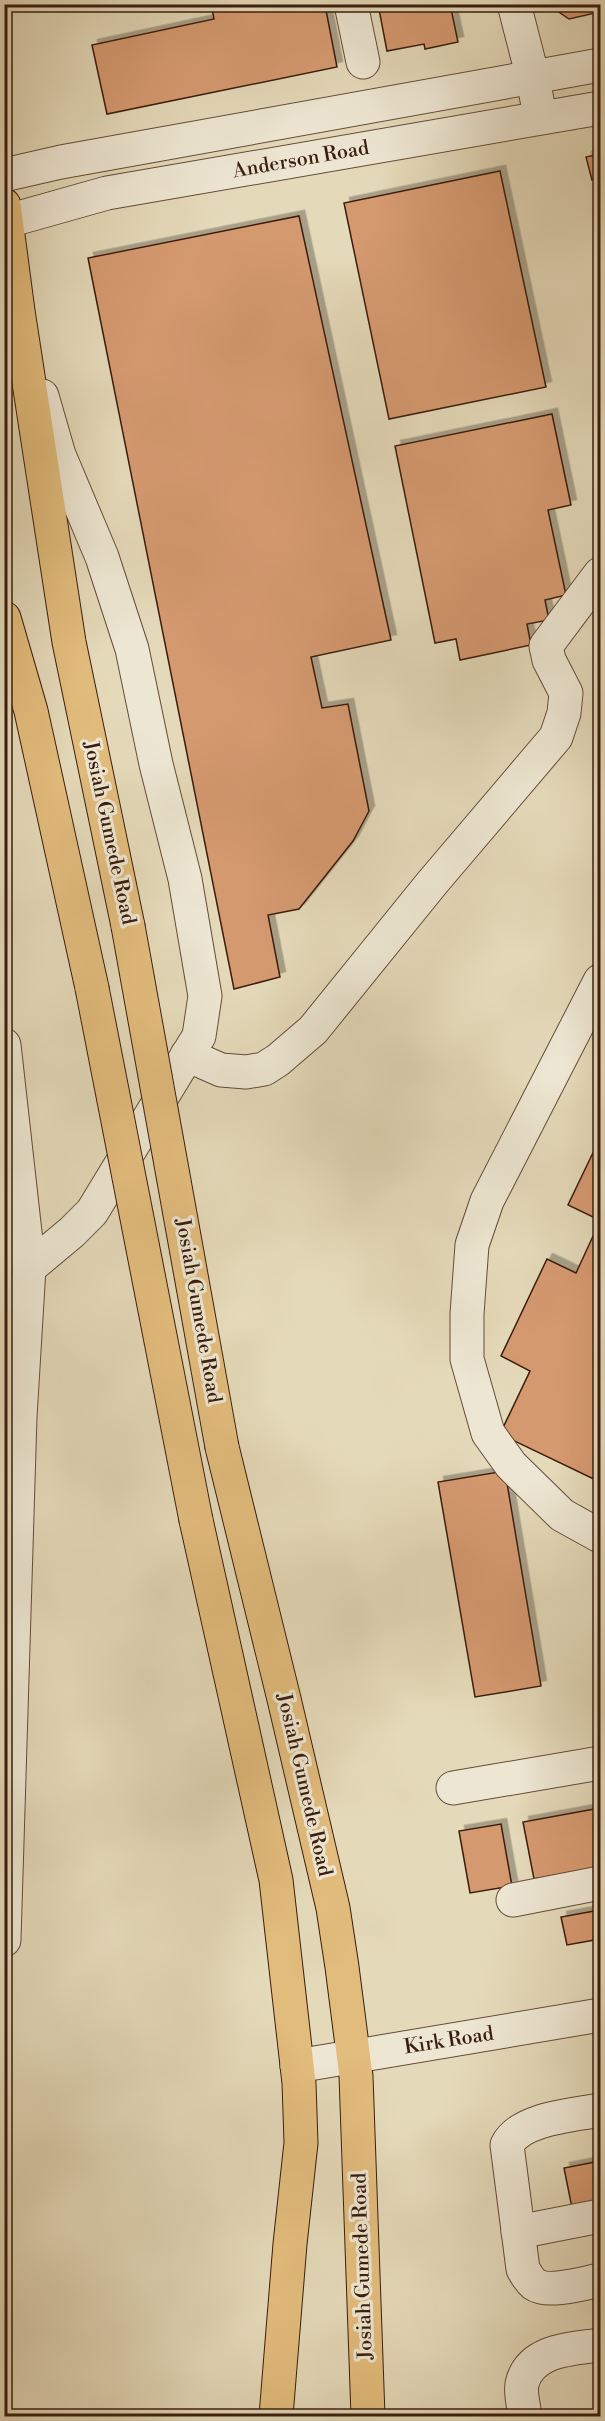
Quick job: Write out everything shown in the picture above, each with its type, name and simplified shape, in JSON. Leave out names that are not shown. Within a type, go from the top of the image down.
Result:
[{"type":"main road","name":"Josiah Gumede Road","points":[[5,216],[69,642],[128,926],[222,1447],[282,1687],[333,1908],[356,2076],[368,2416]]},
{"type":"main road","name":"Josiah Gumede Road","points":[[4,618],[31,711],[92,988],[195,1520],[276,1880],[297,2066],[301,2144],[290,2244],[276,2416]]},
{"type":"street","points":[[351,4],[363,62]]},
{"type":"street","points":[[514,4],[533,78],[540,119]]},
{"type":"street","name":"Anderson Road","points":[[4,175],[61,162],[600,65]]},
{"type":"street","name":"Anderson Road","points":[[5,216],[108,193],[600,108]]},
{"type":"street","points":[[18,310],[59,455],[102,556],[132,649],[156,764],[185,879],[205,996],[199,1036],[92,1212],[29,1268]]},
{"type":"street","points":[[187,1055],[221,1070],[246,1072],[264,1069],[313,1030],[432,883],[556,737],[564,712],[566,693],[549,660],[546,646],[600,574]]},
{"type":"street","points":[[600,981],[487,1201],[472,1245],[467,1359],[488,1433],[512,1465],[562,1515],[600,1536]]},
{"type":"street","points":[[4,1045],[29,1268],[12,1417],[4,1940]]},
{"type":"street","points":[[453,1788],[600,1763]]},
{"type":"street","points":[[513,1900],[600,1883]]},
{"type":"street","name":"Kirk Road","points":[[297,2066],[600,2015]]},
{"type":"street","points":[[600,2110],[550,2119],[525,2128],[510,2139],[507,2145],[523,2269],[535,2284],[542,2287],[560,2288],[600,2280]]},
{"type":"street","points":[[518,2232],[600,2216]]},
{"type":"street","points":[[525,2416],[522,2384],[529,2371],[546,2354],[600,2345]]},
{"type":"building","points":[[211,4],[297,4],[298,11],[325,5],[337,67],[107,114],[92,45],[214,19]]},
{"type":"building","points":[[378,4],[450,4],[458,42],[425,49],[424,44],[387,51]]},
{"type":"building","points":[[547,4],[600,4],[600,12],[569,19]]},
{"type":"building","points":[[600,154],[600,178],[592,180],[586,157]]},
{"type":"building","points":[[500,171],[546,387],[389,419],[344,203]]},
{"type":"building","points":[[299,216],[391,640],[311,657],[322,708],[348,704],[369,811],[353,841],[299,909],[268,915],[280,977],[234,989],[88,258]]},
{"type":"building","points":[[552,414],[571,505],[548,510],[566,595],[545,600],[549,620],[527,624],[531,645],[460,660],[456,639],[435,643],[395,446]]},
{"type":"building","points":[[600,1138],[600,1202],[593,1217],[568,1205]]},
{"type":"building","points":[[600,1221],[600,1482],[500,1434],[530,1371],[501,1356],[547,1259],[576,1273]]},
{"type":"building","points":[[505,1471],[541,1686],[475,1697],[438,1482]]},
{"type":"building","points":[[600,1808],[600,1867],[534,1879],[523,1822]]},
{"type":"building","points":[[501,1824],[512,1886],[470,1893],[459,1831]]},
{"type":"building","points":[[600,1910],[600,1939],[567,1945],[561,1917]]},
{"type":"building","points":[[600,2161],[600,2203],[572,2208],[564,2168]]}]
